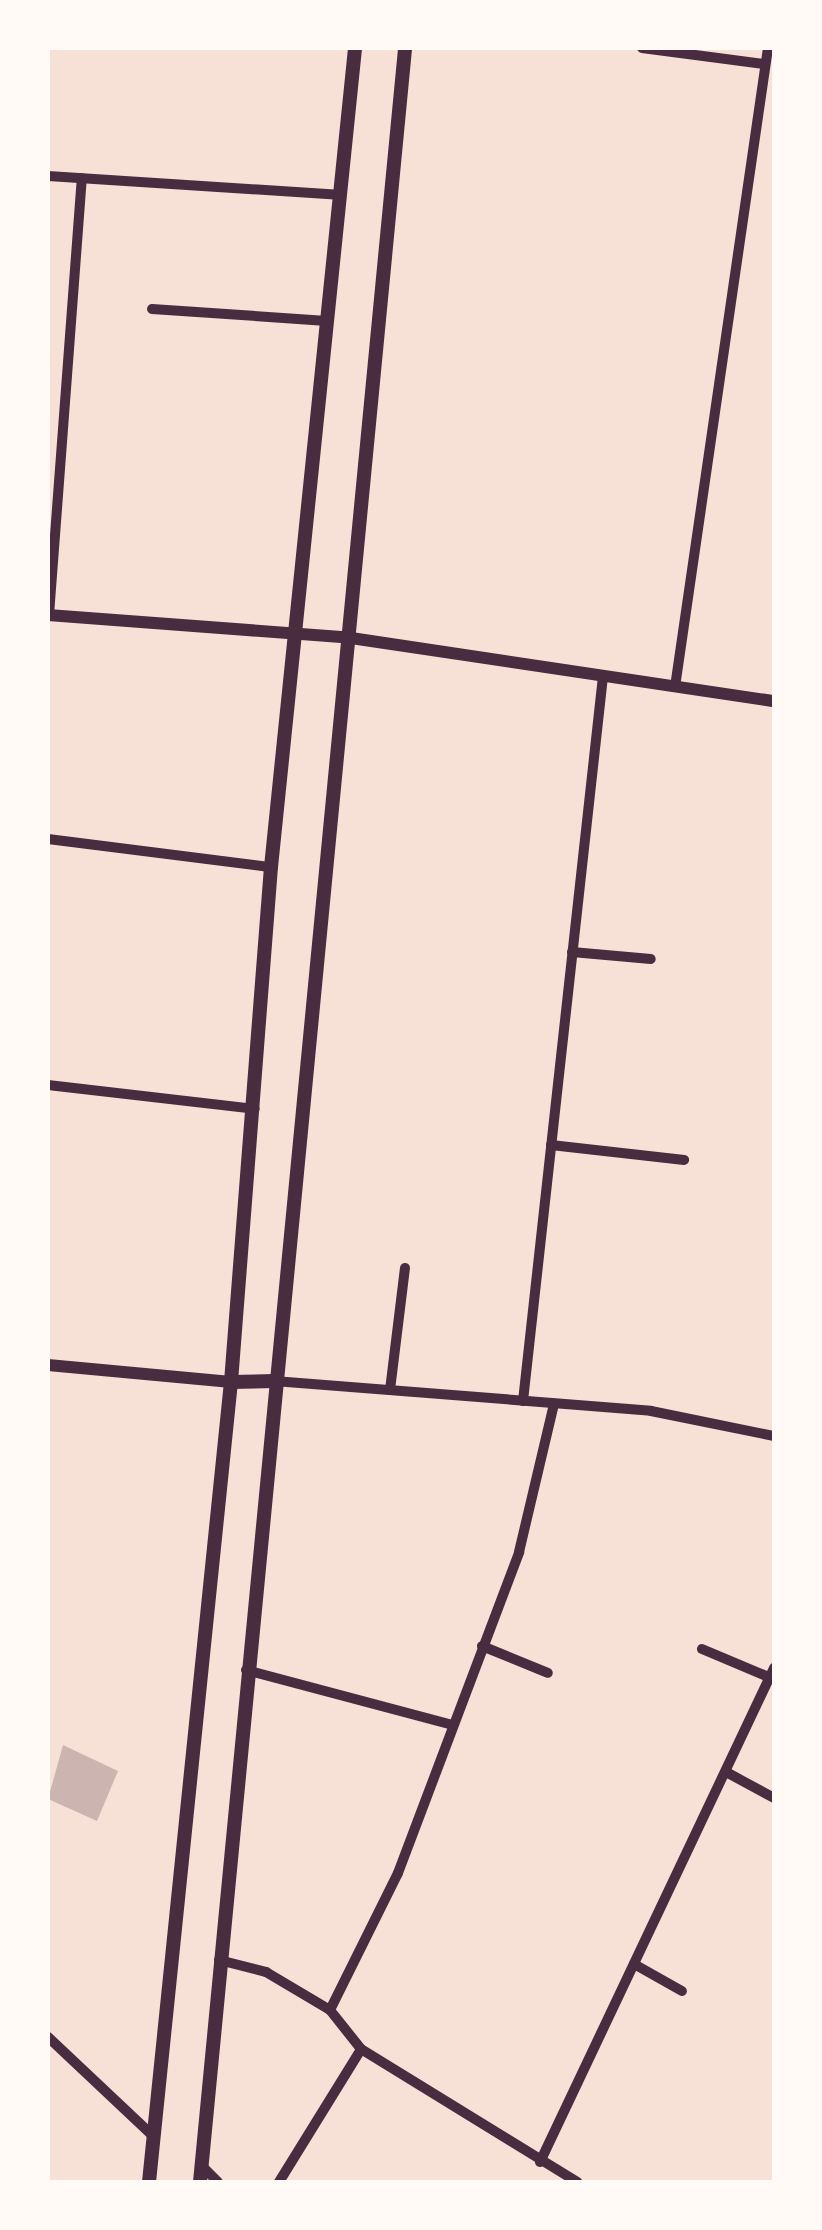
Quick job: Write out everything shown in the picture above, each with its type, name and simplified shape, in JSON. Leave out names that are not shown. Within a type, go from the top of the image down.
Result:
[{"type":"main road","points":[[150,2182],[231,1382],[293,634],[355,48]]},
{"type":"main road","points":[[200,2182],[244,1670],[351,638],[405,48]]},
{"type":"main road","points":[[231,1382],[274,1381]]},
{"type":"street","points":[[642,48],[764,64]]},
{"type":"street","points":[[675,686],[768,48]]},
{"type":"street","points":[[48,176],[338,195]]},
{"type":"street","points":[[82,178],[48,615],[351,638],[774,701]]},
{"type":"street","points":[[152,308],[326,321]]},
{"type":"street","points":[[523,1401],[602,676]]},
{"type":"street","points":[[48,839],[271,866]]},
{"type":"street","points":[[572,952],[650,959]]},
{"type":"street","points":[[48,1086],[256,1109]]},
{"type":"street","points":[[551,1145],[684,1160]]},
{"type":"street","points":[[390,1390],[405,1268]]},
{"type":"street","points":[[48,1365],[231,1382]]},
{"type":"street","points":[[274,1381],[651,1412],[774,1436]]},
{"type":"street","points":[[330,2010],[398,1872],[519,1552],[554,1404]]},
{"type":"street","points":[[482,1646],[548,1673]]},
{"type":"street","points":[[540,2162],[773,1673],[702,1649]]},
{"type":"street","points":[[244,1670],[452,1725]]},
{"type":"street","points":[[726,1772],[774,1798]]},
{"type":"street","points":[[219,1960],[266,1972],[330,2010],[361,2049],[578,2182]]},
{"type":"street","points":[[634,1964],[682,1992]]},
{"type":"street","points":[[48,2037],[153,2136]]},
{"type":"street","points":[[279,2182],[361,2049]]},
{"type":"street","points":[[201,2165],[218,2182]]},
{"type":"building","points":[[63,1745],[118,1771],[97,1821],[48,1799]]}]
